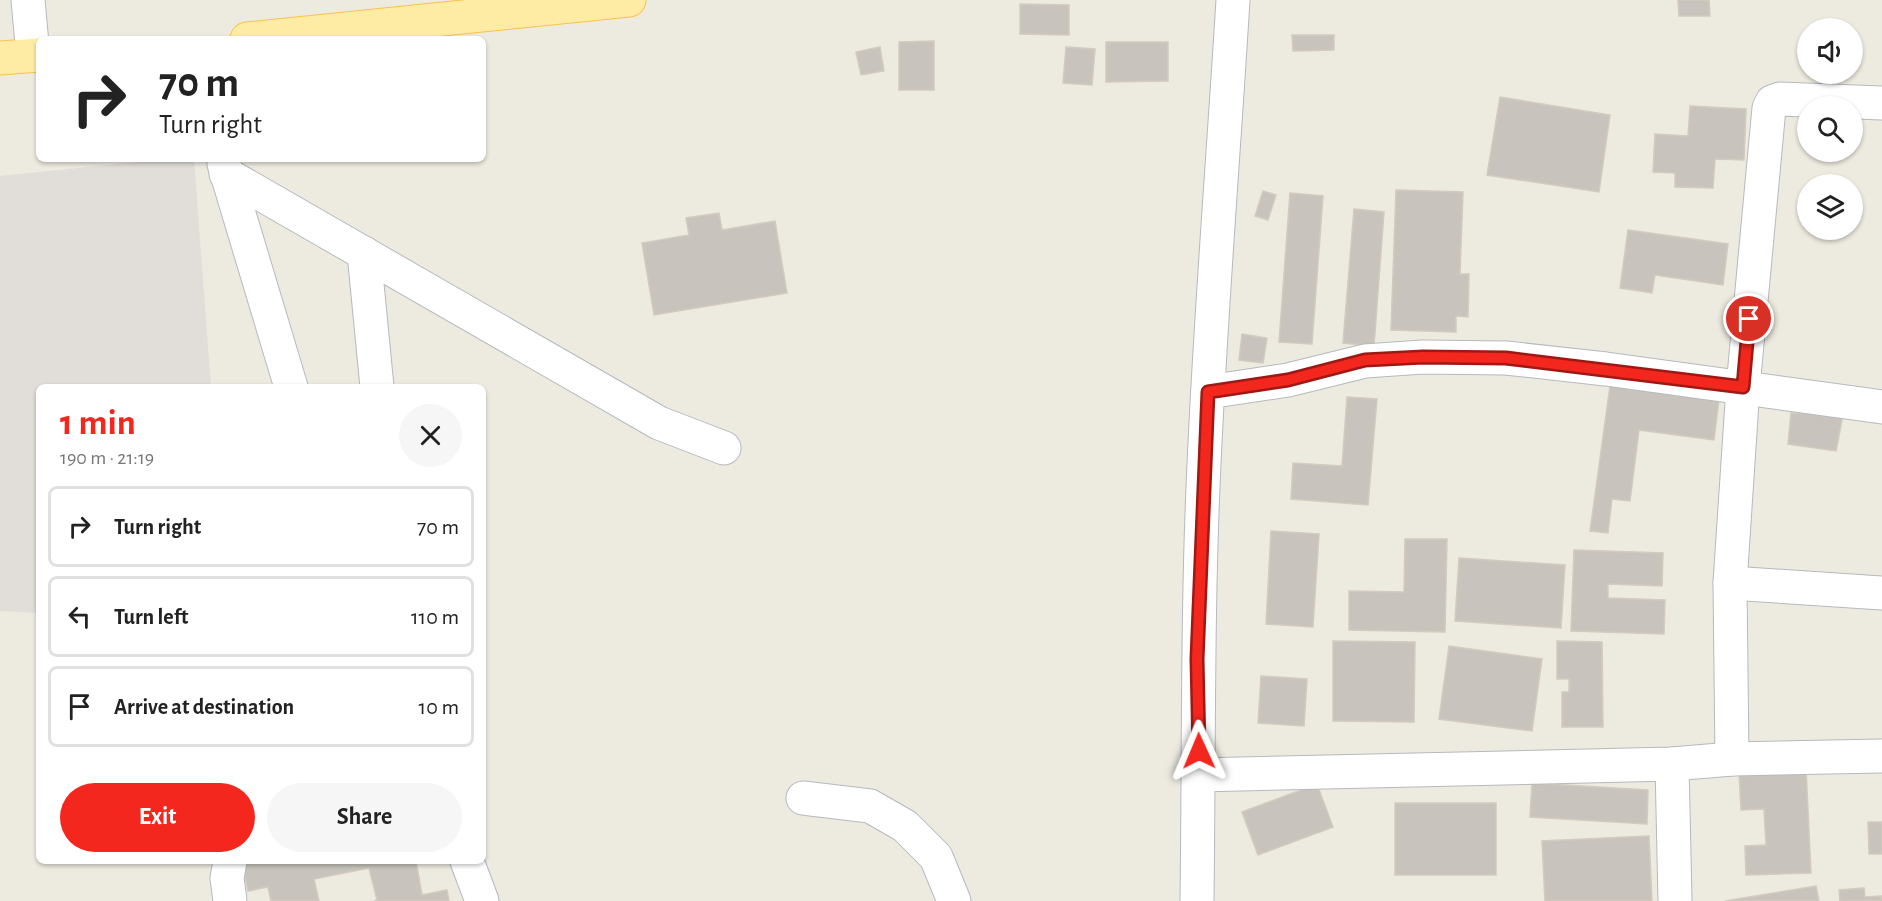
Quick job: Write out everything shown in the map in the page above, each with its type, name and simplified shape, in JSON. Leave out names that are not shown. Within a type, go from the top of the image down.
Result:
[{"type":"main road","points":[[266,36],[430,10],[629,0]]},
{"type":"main road","points":[[0,58],[36,55]]},
{"type":"street","points":[[27,0],[36,55]]},
{"type":"street","points":[[1197,901],[1199,774],[1197,659],[1208,392],[1233,0]]},
{"type":"street","points":[[1732,759],[1730,583],[1743,387],[1769,108],[1772,102],[1779,99],[1882,103]]},
{"type":"street","points":[[225,166],[364,253],[660,423],[724,448]]},
{"type":"street","points":[[225,166],[290,384]]},
{"type":"street","points":[[364,253],[377,384]]},
{"type":"street","points":[[1208,392],[1288,380],[1365,360],[1423,357],[1506,358],[1743,387],[1882,407]]},
{"type":"street","points":[[1730,583],[1882,593]]},
{"type":"street","points":[[1199,774],[1672,764],[1732,759],[1882,756]]},
{"type":"street","points":[[1672,764],[1675,901]]},
{"type":"street","points":[[802,798],[870,806],[906,826],[936,857],[954,901]]},
{"type":"street","points":[[229,864],[227,878],[230,901]]},
{"type":"street","points":[[468,864],[482,901]]},
{"type":"shaded area","points":[[138,162],[194,162],[211,384],[36,384],[36,613],[0,611],[0,176]]},
{"type":"building","points":[[1678,0],[1709,0],[1710,16],[1679,16]]},
{"type":"building","points":[[1020,4],[1069,5],[1069,35],[1020,34]]},
{"type":"building","points":[[1292,35],[1334,35],[1334,50],[1293,51]]},
{"type":"building","points":[[934,41],[934,90],[899,90],[899,42]]},
{"type":"building","points":[[1106,42],[1168,42],[1168,81],[1106,82]]},
{"type":"building","points":[[880,47],[884,71],[861,75],[856,52]]},
{"type":"building","points":[[1066,47],[1095,49],[1092,85],[1063,83]]},
{"type":"building","points":[[1500,97],[1610,115],[1599,192],[1487,175]]},
{"type":"building","points":[[1690,106],[1746,109],[1744,160],[1715,159],[1713,188],[1675,187],[1675,173],[1653,172],[1655,134],[1688,136]]},
{"type":"building","points":[[1396,190],[1463,192],[1460,274],[1469,274],[1468,317],[1456,316],[1456,332],[1391,330]]},
{"type":"building","points":[[1263,191],[1276,195],[1268,220],[1255,216]]},
{"type":"building","points":[[1290,193],[1323,196],[1312,344],[1279,342]]},
{"type":"building","points":[[1354,209],[1384,212],[1374,346],[1343,343]]},
{"type":"building","points":[[719,213],[722,230],[775,221],[787,293],[654,315],[642,243],[689,235],[686,218]]},
{"type":"building","points":[[1628,230],[1728,244],[1723,285],[1655,275],[1652,293],[1620,288]]},
{"type":"building","points":[[1242,334],[1267,338],[1263,363],[1239,360]]},
{"type":"building","points":[[1610,386],[1719,400],[1714,440],[1639,430],[1630,501],[1612,499],[1608,533],[1590,531]]},
{"type":"building","points":[[1347,397],[1377,399],[1368,505],[1291,499],[1293,463],[1342,466]]},
{"type":"building","points":[[1791,413],[1843,415],[1836,451],[1788,444]]},
{"type":"building","points":[[1271,531],[1319,534],[1313,627],[1266,624]]},
{"type":"building","points":[[1405,539],[1447,539],[1445,632],[1349,630],[1349,591],[1404,592]]},
{"type":"building","points":[[1574,550],[1663,553],[1662,586],[1608,584],[1608,598],[1665,600],[1664,634],[1571,631]]},
{"type":"building","points":[[1459,558],[1565,565],[1561,628],[1455,621]]},
{"type":"building","points":[[1333,641],[1415,642],[1414,722],[1333,721]]},
{"type":"building","points":[[1557,641],[1602,642],[1603,727],[1562,727],[1562,692],[1569,692],[1569,679],[1557,679]]},
{"type":"building","points":[[1449,646],[1542,659],[1532,731],[1439,719]]},
{"type":"building","points":[[1261,676],[1307,679],[1304,726],[1258,723]]},
{"type":"building","points":[[1806,769],[1811,873],[1746,875],[1745,846],[1766,845],[1764,809],[1741,810],[1739,772]]},
{"type":"building","points":[[1532,783],[1648,790],[1647,824],[1530,817]]},
{"type":"building","points":[[1317,784],[1333,827],[1258,855],[1242,812]]},
{"type":"building","points":[[1395,803],[1496,803],[1496,875],[1395,875]]},
{"type":"building","points":[[1868,822],[1882,822],[1882,854],[1869,854]]},
{"type":"building","points":[[1649,836],[1652,901],[1545,901],[1542,841]]},
{"type":"building","points":[[243,864],[417,864],[422,895],[447,890],[449,901],[374,901],[377,900],[369,868],[314,879],[319,901],[271,901],[268,887],[248,891]]},
{"type":"building","points":[[1816,886],[1819,901],[1725,901]]},
{"type":"building","points":[[1864,888],[1865,897],[1882,896],[1882,901],[1840,901],[1839,890]]},
{"type":"route","points":[[1199,751],[1197,659],[1208,392],[1288,380],[1365,360],[1423,357],[1506,358],[1743,387],[1749,319]]}]
